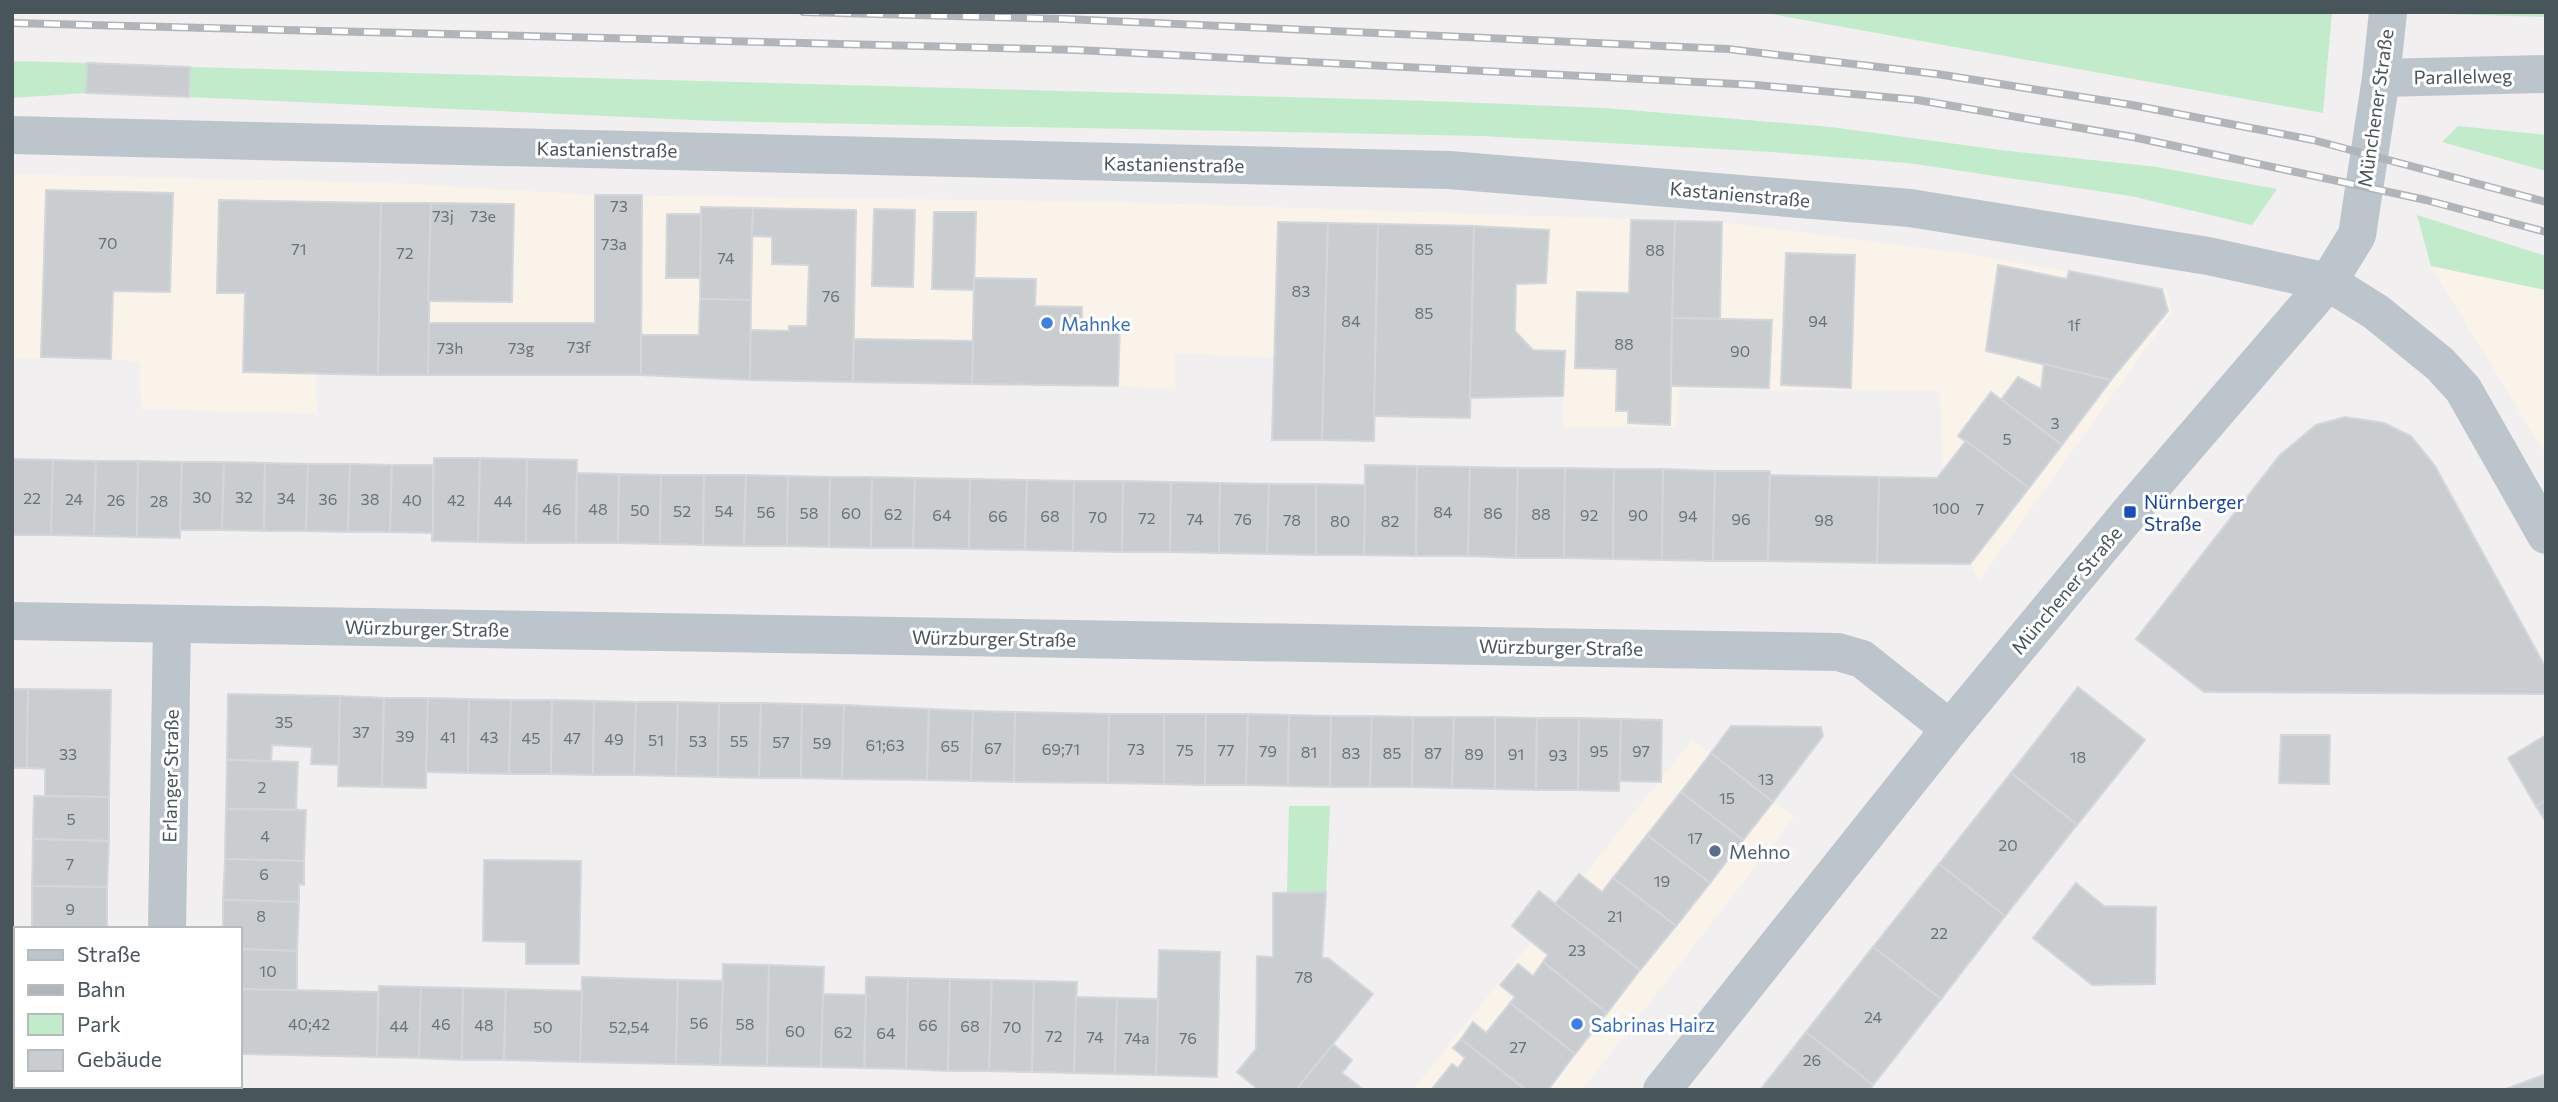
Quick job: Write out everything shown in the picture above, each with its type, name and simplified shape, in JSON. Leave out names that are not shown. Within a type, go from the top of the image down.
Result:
[{"type":"street","name":"Münchener Straße","points":[[1662,1090],[1950,729],[2130,512],[2328,282],[2357,235],[2381,78],[2388,12]]},
{"type":"street","name":"Parallelweg","points":[[2381,78],[2546,74]]},
{"type":"street","name":"Kastanienstraße","points":[[12,135],[1449,170],[1910,208],[2208,256],[2328,282]]},
{"type":"street","points":[[2328,282],[2386,321],[2440,364],[2463,389],[2546,535]]},
{"type":"street","name":"Würzburger Straße","points":[[12,621],[1838,652],[1862,659],[1950,729]]},
{"type":"street","name":"Erlanger Straße","points":[[167,927],[172,624]]},
{"type":"shaded area","points":[[12,174],[394,183],[595,195],[1122,202],[1722,222],[1962,253],[2166,289],[2172,312],[1979,581],[1945,515],[1940,391],[1679,389],[1676,427],[1563,427],[1563,396],[1471,398],[1470,418],[1374,416],[1374,441],[1272,440],[1274,358],[1175,353],[1175,389],[750,380],[641,375],[316,373],[317,414],[141,409],[140,362],[12,358]]},
{"type":"shaded area","points":[[2431,266],[2546,290],[2546,455]]},
{"type":"shaded area","points":[[1692,740],[1794,817],[1582,1090],[1413,1090]]},
{"type":"green space","points":[[2332,12],[2323,113],[1771,14]]},
{"type":"green space","points":[[2444,12],[2546,12],[2546,17],[2447,14]]},
{"type":"green space","points":[[12,61],[87,63],[86,93],[12,98]]},
{"type":"green space","points":[[190,67],[1605,108],[1831,127],[2000,150],[2157,167],[2277,189],[2252,225],[2131,196],[1908,163],[1772,152],[1483,136],[716,121],[189,97]]},
{"type":"green space","points":[[2458,126],[2546,135],[2546,171],[2442,142]]},
{"type":"green space","points":[[2417,215],[2546,256],[2546,290],[2431,266]]},
{"type":"green space","points":[[1289,806],[1330,806],[1326,892],[1287,893]]},
{"type":"building","points":[[87,63],[190,67],[189,97],[86,93]]},
{"type":"building","points":[[46,190],[173,193],[170,292],[113,291],[111,359],[41,357]]},
{"type":"building","points":[[595,195],[642,195],[641,375],[428,375],[428,323],[595,323]]},
{"type":"building","points":[[219,200],[381,203],[378,375],[243,372],[245,293],[217,293]]},
{"type":"building","points":[[381,203],[431,203],[428,375],[378,375]]},
{"type":"building","points":[[431,203],[514,204],[512,302],[428,301]]},
{"type":"building","points":[[701,207],[753,208],[751,300],[700,299]]},
{"type":"building","points":[[753,208],[856,210],[853,382],[750,380],[750,330],[789,331],[789,326],[807,326],[809,265],[772,264],[772,237],[752,236]]},
{"type":"building","points":[[874,209],[915,210],[913,287],[872,286]]},
{"type":"building","points":[[934,212],[976,212],[974,290],[932,289]]},
{"type":"building","points":[[667,214],[701,214],[700,278],[666,278]]},
{"type":"building","points":[[1631,220],[1675,221],[1670,425],[1628,423],[1628,411],[1616,411],[1617,369],[1575,368],[1577,292],[1629,293]]},
{"type":"building","points":[[1675,221],[1722,222],[1720,319],[1672,318]]},
{"type":"building","points":[[1278,222],[1328,223],[1322,440],[1272,440]]},
{"type":"building","points":[[1328,223],[1378,224],[1374,441],[1322,440]]},
{"type":"building","points":[[1378,224],[1474,226],[1470,418],[1374,416]]},
{"type":"building","points":[[1474,226],[1549,230],[1546,283],[1516,284],[1515,331],[1533,350],[1565,351],[1563,396],[1470,398]]},
{"type":"building","points":[[1786,253],[1855,255],[1851,388],[1781,385]]},
{"type":"building","points":[[1998,265],[2067,279],[2069,271],[2162,289],[2168,311],[2111,380],[1986,351]]},
{"type":"building","points":[[974,278],[1036,279],[1035,306],[1082,307],[1082,325],[1120,326],[1118,386],[972,384]]},
{"type":"building","points":[[700,299],[751,300],[750,380],[641,375],[641,335],[699,335]]},
{"type":"building","points":[[1672,318],[1772,320],[1769,388],[1671,386]]},
{"type":"building","points":[[854,339],[973,341],[972,384],[853,382]]},
{"type":"building","points":[[2044,364],[2111,380],[2062,445],[2001,400],[2018,377],[2041,389]]},
{"type":"building","points":[[1991,392],[2062,445],[2029,488],[1958,436]]},
{"type":"building","points":[[2345,417],[2384,423],[2411,436],[2435,466],[2546,668],[2546,694],[2204,692],[2136,639],[2280,455],[2316,425]]},
{"type":"building","points":[[1966,441],[2029,488],[1970,564],[1877,563],[1879,477],[1937,478]]},
{"type":"building","points":[[434,458],[480,458],[478,542],[432,541]]},
{"type":"building","points":[[480,458],[527,459],[526,543],[478,542]]},
{"type":"building","points":[[12,459],[53,460],[51,535],[12,535]]},
{"type":"building","points":[[527,459],[577,460],[576,543],[526,543]]},
{"type":"building","points":[[53,460],[96,461],[94,536],[51,535]]},
{"type":"building","points":[[96,461],[138,461],[137,537],[94,536]]},
{"type":"building","points":[[138,461],[182,462],[180,538],[137,537]]},
{"type":"building","points":[[182,462],[224,462],[222,530],[180,530]]},
{"type":"building","points":[[224,462],[265,463],[264,531],[222,530]]},
{"type":"building","points":[[265,463],[308,464],[306,531],[264,531]]},
{"type":"building","points":[[308,464],[350,464],[348,532],[306,531]]},
{"type":"building","points":[[350,464],[392,465],[390,532],[348,532]]},
{"type":"building","points":[[392,465],[433,465],[433,533],[390,532]]},
{"type":"building","points":[[1365,465],[1417,466],[1416,556],[1364,555]]},
{"type":"building","points":[[1417,466],[1470,467],[1468,556],[1416,556]]},
{"type":"building","points":[[1470,467],[1518,468],[1516,558],[1468,556]]},
{"type":"building","points":[[1518,468],[1565,468],[1564,558],[1516,558]]},
{"type":"building","points":[[1565,468],[1614,469],[1613,559],[1564,558]]},
{"type":"building","points":[[1614,469],[1663,469],[1662,560],[1613,559]]},
{"type":"building","points":[[1663,469],[1715,471],[1713,561],[1662,560]]},
{"type":"building","points":[[1715,471],[1770,471],[1768,561],[1713,561]]},
{"type":"building","points":[[577,473],[619,474],[618,543],[576,543]]},
{"type":"building","points":[[619,474],[661,475],[660,544],[618,543]]},
{"type":"building","points":[[661,475],[704,475],[703,545],[660,544]]},
{"type":"building","points":[[704,475],[746,475],[744,546],[703,545]]},
{"type":"building","points":[[746,475],[788,476],[787,546],[744,546]]},
{"type":"building","points":[[1770,475],[1879,477],[1877,563],[1768,561]]},
{"type":"building","points":[[788,476],[830,477],[829,547],[787,546]]},
{"type":"building","points":[[830,477],[872,477],[871,548],[829,547]]},
{"type":"building","points":[[872,477],[915,478],[913,548],[871,548]]},
{"type":"building","points":[[915,478],[970,479],[969,549],[913,548]]},
{"type":"building","points":[[970,479],[1027,480],[1025,550],[969,549]]},
{"type":"building","points":[[1027,480],[1074,481],[1073,551],[1025,550]]},
{"type":"building","points":[[1074,481],[1123,481],[1122,552],[1073,551]]},
{"type":"building","points":[[1123,481],[1171,482],[1170,552],[1122,552]]},
{"type":"building","points":[[1171,482],[1220,483],[1219,553],[1170,552]]},
{"type":"building","points":[[1220,483],[1269,484],[1267,554],[1219,553]]},
{"type":"building","points":[[1269,484],[1316,484],[1316,555],[1267,554]]},
{"type":"building","points":[[1316,484],[1365,485],[1364,555],[1316,555]]},
{"type":"building","points":[[2078,687],[2145,740],[2077,825],[2011,773]]},
{"type":"building","points":[[12,689],[28,689],[27,768],[12,768]]},
{"type":"building","points":[[28,689],[111,690],[109,797],[45,796],[45,769],[27,768]]},
{"type":"building","points":[[228,694],[340,696],[339,765],[311,764],[312,747],[272,745],[271,761],[227,760]]},
{"type":"building","points":[[340,696],[384,698],[382,787],[338,786]]},
{"type":"building","points":[[384,698],[428,698],[426,788],[382,787]]},
{"type":"building","points":[[428,698],[469,699],[468,773],[426,772]]},
{"type":"building","points":[[469,699],[511,700],[509,774],[468,773]]},
{"type":"building","points":[[511,700],[552,700],[551,774],[509,774]]},
{"type":"building","points":[[552,700],[594,701],[593,775],[551,774]]},
{"type":"building","points":[[594,701],[636,702],[634,775],[593,775]]},
{"type":"building","points":[[636,702],[678,702],[676,776],[634,775]]},
{"type":"building","points":[[678,702],[719,703],[718,777],[676,776]]},
{"type":"building","points":[[719,703],[761,703],[759,778],[718,777]]},
{"type":"building","points":[[761,703],[802,704],[801,778],[759,778]]},
{"type":"building","points":[[802,704],[844,705],[842,779],[801,778]]},
{"type":"building","points":[[844,705],[929,709],[927,780],[842,779]]},
{"type":"building","points":[[929,709],[973,711],[971,781],[927,780]]},
{"type":"building","points":[[973,711],[1015,712],[1014,782],[971,781]]},
{"type":"building","points":[[1015,712],[1109,714],[1108,783],[1014,782]]},
{"type":"building","points":[[1109,714],[1164,714],[1164,784],[1108,783]]},
{"type":"building","points":[[1164,714],[1206,714],[1205,785],[1164,784]]},
{"type":"building","points":[[1206,714],[1248,714],[1246,785],[1205,785]]},
{"type":"building","points":[[1248,714],[1289,715],[1288,786],[1246,785]]},
{"type":"building","points":[[1289,715],[1331,716],[1330,787],[1288,786]]},
{"type":"building","points":[[1331,716],[1372,716],[1370,787],[1330,787]]},
{"type":"building","points":[[1372,716],[1413,717],[1412,787],[1370,787]]},
{"type":"building","points":[[1413,717],[1454,717],[1452,788],[1412,787]]},
{"type":"building","points":[[1454,717],[1495,717],[1495,789],[1452,788]]},
{"type":"building","points":[[1495,717],[1537,718],[1536,790],[1495,789]]},
{"type":"building","points":[[1537,718],[1579,718],[1578,790],[1536,790]]},
{"type":"building","points":[[1579,718],[1621,719],[1619,791],[1578,790]]},
{"type":"building","points":[[1621,719],[1662,720],[1661,782],[1620,781]]},
{"type":"building","points":[[1731,726],[1821,727],[1823,736],[1773,802],[1711,753]]},
{"type":"building","points":[[2281,735],[2330,735],[2329,784],[2279,783]]},
{"type":"building","points":[[2546,735],[2546,800],[2536,806],[2508,758]]},
{"type":"building","points":[[1711,753],[1773,802],[1743,840],[1681,792]]},
{"type":"building","points":[[227,760],[298,762],[296,810],[226,809]]},
{"type":"building","points":[[2011,773],[2077,825],[2005,916],[1939,864]]},
{"type":"building","points":[[1681,792],[1743,840],[1710,883],[1647,835]]},
{"type":"building","points":[[34,796],[109,797],[109,841],[33,839]]},
{"type":"building","points":[[2546,800],[2546,822],[2536,806]]},
{"type":"building","points":[[226,809],[306,810],[304,861],[225,859]]},
{"type":"building","points":[[1647,835],[1710,883],[1676,926],[1613,878]]},
{"type":"building","points":[[33,839],[109,841],[107,887],[32,886]]},
{"type":"building","points":[[225,859],[304,861],[304,885],[299,884],[299,902],[223,900]]},
{"type":"building","points":[[484,860],[581,861],[579,964],[526,964],[526,942],[483,941]]},
{"type":"building","points":[[1939,864],[2005,916],[1941,999],[1873,947]]},
{"type":"building","points":[[1579,874],[1602,892],[1613,878],[1676,926],[1640,970],[1555,904]]},
{"type":"building","points":[[2076,883],[2104,906],[2156,907],[2155,984],[2092,985],[2033,938]]},
{"type":"building","points":[[32,886],[107,887],[107,927],[32,927]]},
{"type":"building","points":[[1539,891],[1640,970],[1607,1013],[1543,962],[1548,955],[1512,926]]},
{"type":"building","points":[[1326,892],[1322,958],[1328,958],[1373,994],[1296,1090],[1259,1090],[1237,1072],[1256,1049],[1257,956],[1273,957],[1273,893]]},
{"type":"building","points":[[223,900],[299,902],[297,951],[242,949],[242,927],[223,927]]},
{"type":"building","points":[[1873,947],[1941,999],[1873,1085],[1806,1032]]},
{"type":"building","points":[[242,949],[297,951],[297,991],[242,989]]},
{"type":"building","points":[[1159,950],[1220,952],[1217,1077],[1156,1075]]},
{"type":"building","points":[[1543,962],[1607,1013],[1575,1054],[1510,1003],[1515,997],[1500,985],[1518,964],[1533,976]]},
{"type":"building","points":[[723,964],[769,965],[767,1066],[720,1065]]},
{"type":"building","points":[[769,965],[824,967],[821,1067],[767,1066]]},
{"type":"building","points":[[582,977],[678,980],[676,1064],[580,1062]]},
{"type":"building","points":[[866,977],[908,978],[906,1069],[864,1068]]},
{"type":"building","points":[[908,978],[950,979],[948,1071],[906,1069]]},
{"type":"building","points":[[950,979],[992,980],[989,1071],[948,1071]]},
{"type":"building","points":[[678,980],[723,981],[720,1065],[676,1064]]},
{"type":"building","points":[[992,980],[1034,981],[1032,1072],[989,1071]]},
{"type":"building","points":[[1034,981],[1077,982],[1074,1073],[1032,1072]]},
{"type":"building","points":[[379,986],[421,987],[419,1058],[377,1057]]},
{"type":"building","points":[[421,987],[463,988],[462,1060],[419,1058]]},
{"type":"building","points":[[463,988],[506,989],[504,1060],[462,1060]]},
{"type":"building","points":[[242,989],[378,992],[377,1057],[242,1054]]},
{"type":"building","points":[[506,989],[582,991],[580,1062],[504,1060]]},
{"type":"building","points":[[12,990],[14,990],[14,1052]]},
{"type":"building","points":[[823,994],[866,995],[864,1068],[821,1067]]},
{"type":"building","points":[[1076,997],[1117,998],[1115,1074],[1074,1073]]},
{"type":"building","points":[[1117,998],[1158,999],[1156,1075],[1115,1074]]},
{"type":"building","points":[[1510,1003],[1575,1054],[1548,1090],[1526,1090],[1461,1039],[1473,1022],[1486,1033]]},
{"type":"building","points":[[1806,1032],[1873,1085],[1869,1090],[1760,1090]]},
{"type":"building","points":[[1461,1039],[1526,1090],[1431,1090],[1452,1064],[1458,1068],[1465,1058],[1453,1048]]},
{"type":"building","points":[[1333,1044],[1352,1060],[1342,1073],[1364,1090],[1296,1090]]},
{"type":"building","points":[[2546,1074],[2546,1090],[2503,1090]]},
{"type":"railway","points":[[803,12],[1065,19],[1728,49],[1937,74],[2132,105],[2313,140],[2546,202]]},
{"type":"railway","points":[[12,23],[1077,50],[1756,85],[1918,100],[2133,137],[2426,200],[2546,232]]},
{"type":"place","name":"Mahnke","points":[[1047,323]]},
{"type":"place","name":"Nürnberger Straße","points":[[2130,512]]},
{"type":"place","name":"Mehno","points":[[1715,851]]},
{"type":"place","name":"Sabrinas Hairz","points":[[1577,1024]]}]
